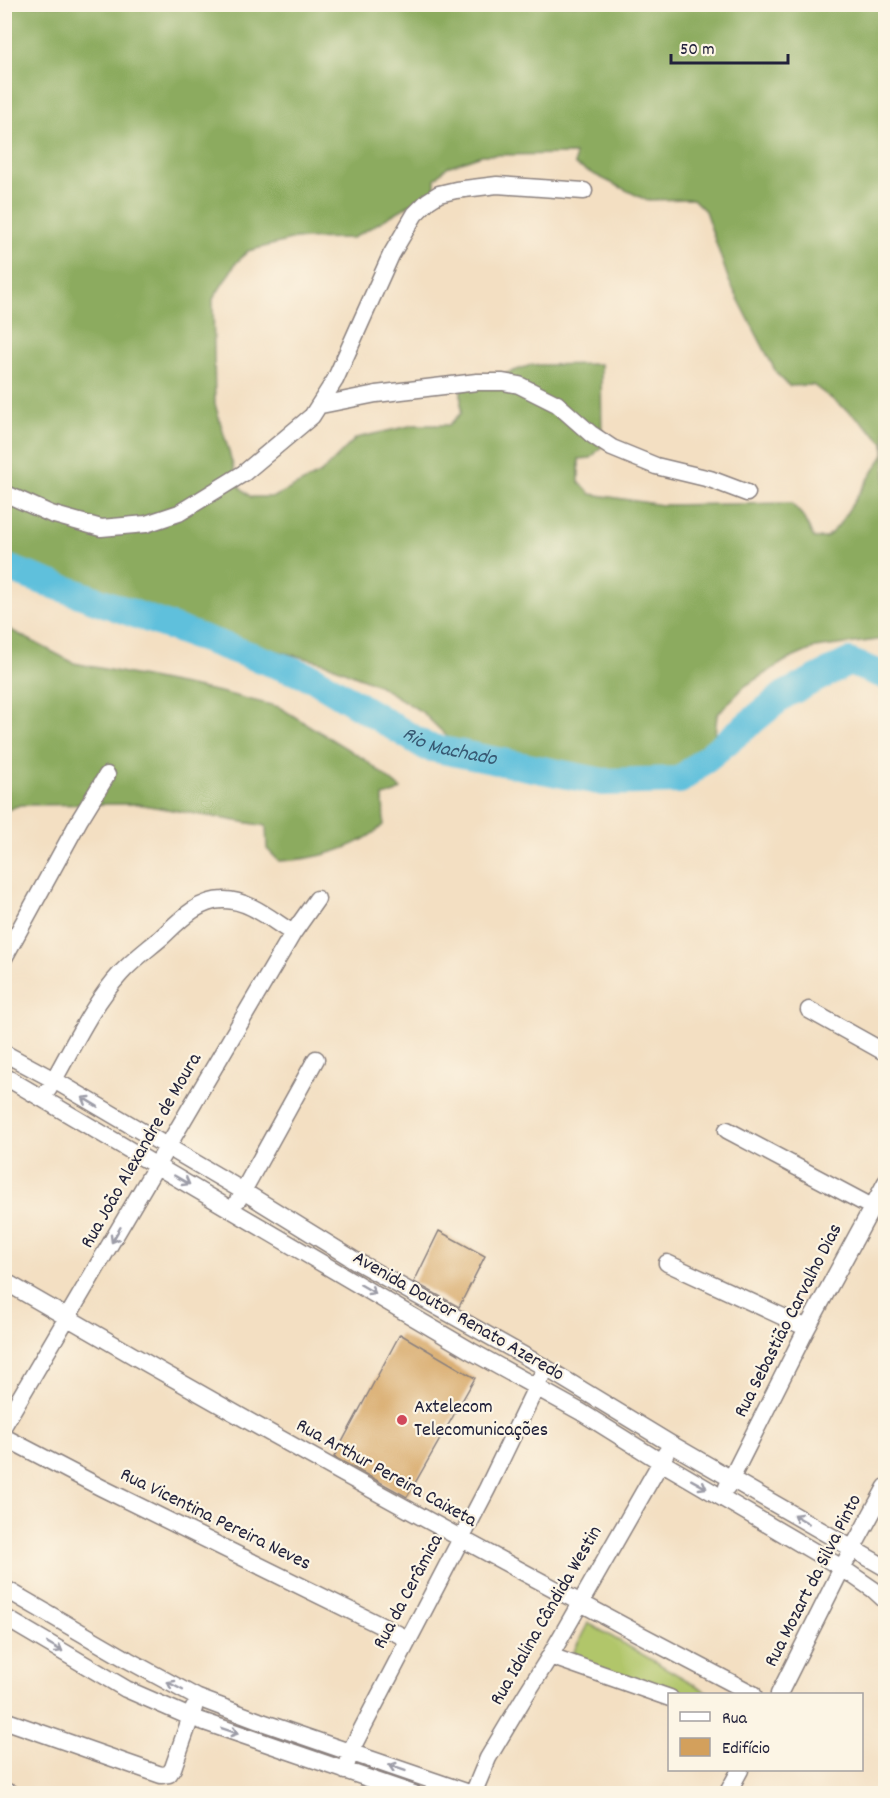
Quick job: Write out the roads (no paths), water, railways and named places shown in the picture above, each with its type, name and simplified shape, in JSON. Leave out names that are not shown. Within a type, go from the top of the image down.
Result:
[{"type":"street","points":[[4,492],[51,514],[101,528],[146,524],[179,513],[244,473],[299,429],[321,405],[335,380],[391,255],[415,214],[428,201],[439,194],[456,190],[497,185],[584,191]]},
{"type":"street","points":[[321,405],[376,394],[477,382],[503,382],[519,385],[557,404],[591,434],[612,448],[656,466],[710,479],[747,493]]},
{"type":"street","points":[[4,958],[80,819],[107,775]]},
{"type":"street","name":"Rua João Alexandre de Moura","points":[[4,1425],[293,933],[317,899]]},
{"type":"street","points":[[42,1098],[91,1014],[120,974],[182,918],[199,907],[224,900],[238,902],[293,933]]},
{"type":"street","points":[[809,1010],[885,1053]]},
{"type":"street","name":"Avenida Doutor Renato Azeredo","points":[[4,1053],[169,1147],[356,1261],[546,1368],[671,1444],[885,1568]]},
{"type":"street","points":[[233,1210],[316,1059]]},
{"type":"street","name":"Avenida Doutor Renato Azeredo","points":[[4,1076],[397,1305],[471,1351],[536,1385],[661,1462],[842,1568],[885,1600]]},
{"type":"street","points":[[103,1135],[115,1116]]},
{"type":"street","points":[[727,1130],[872,1207]]},
{"type":"street","points":[[208,1195],[218,1177]]},
{"type":"street","name":"Rua Sebastião Carvalho Dias","points":[[722,1496],[807,1328],[885,1182]]},
{"type":"street","points":[[268,1231],[278,1213]]},
{"type":"street","points":[[305,1253],[315,1236]]},
{"type":"street","points":[[347,1277],[356,1261]]},
{"type":"street","points":[[666,1263],[807,1328]]},
{"type":"street","name":"Rua Arthur Pereira Caixeta","points":[[4,1281],[314,1458],[579,1604],[749,1693]]},
{"type":"street","points":[[397,1305],[406,1290]]},
{"type":"street","points":[[471,1351],[482,1332]]},
{"type":"street","name":"Rua da Cerâmica","points":[[345,1771],[350,1752],[461,1539],[546,1368]]},
{"type":"street","points":[[581,1412],[589,1395]]},
{"type":"street","points":[[620,1437],[630,1418]]},
{"type":"street","name":"Rua Vicentina Pereira Neves","points":[[4,1437],[408,1639]]},
{"type":"street","name":"Rua Idalina Cândida Westin","points":[[472,1794],[489,1758],[671,1444]]},
{"type":"street","name":"Rua Mozart da Silva Pinto","points":[[780,1693],[885,1487]]},
{"type":"street","points":[[4,1588],[198,1698],[472,1794]]},
{"type":"street","points":[[4,1617],[126,1689],[190,1717],[414,1794]]},
{"type":"street","points":[[550,1656],[668,1698]]},
{"type":"street","points":[[4,1720],[161,1775],[169,1773],[173,1768],[198,1698]]},
{"type":"street","points":[[727,1794],[739,1771]]},
{"type":"street","points":[[4,1791],[12,1794]]},
{"type":"waterway","name":"Rio Machado","points":[[4,567],[313,678],[427,747],[603,782],[680,780],[784,695],[849,662],[886,676]]},
{"type":"place","name":"Axtelecom Telecomunicações","points":[[402,1420]]}]
